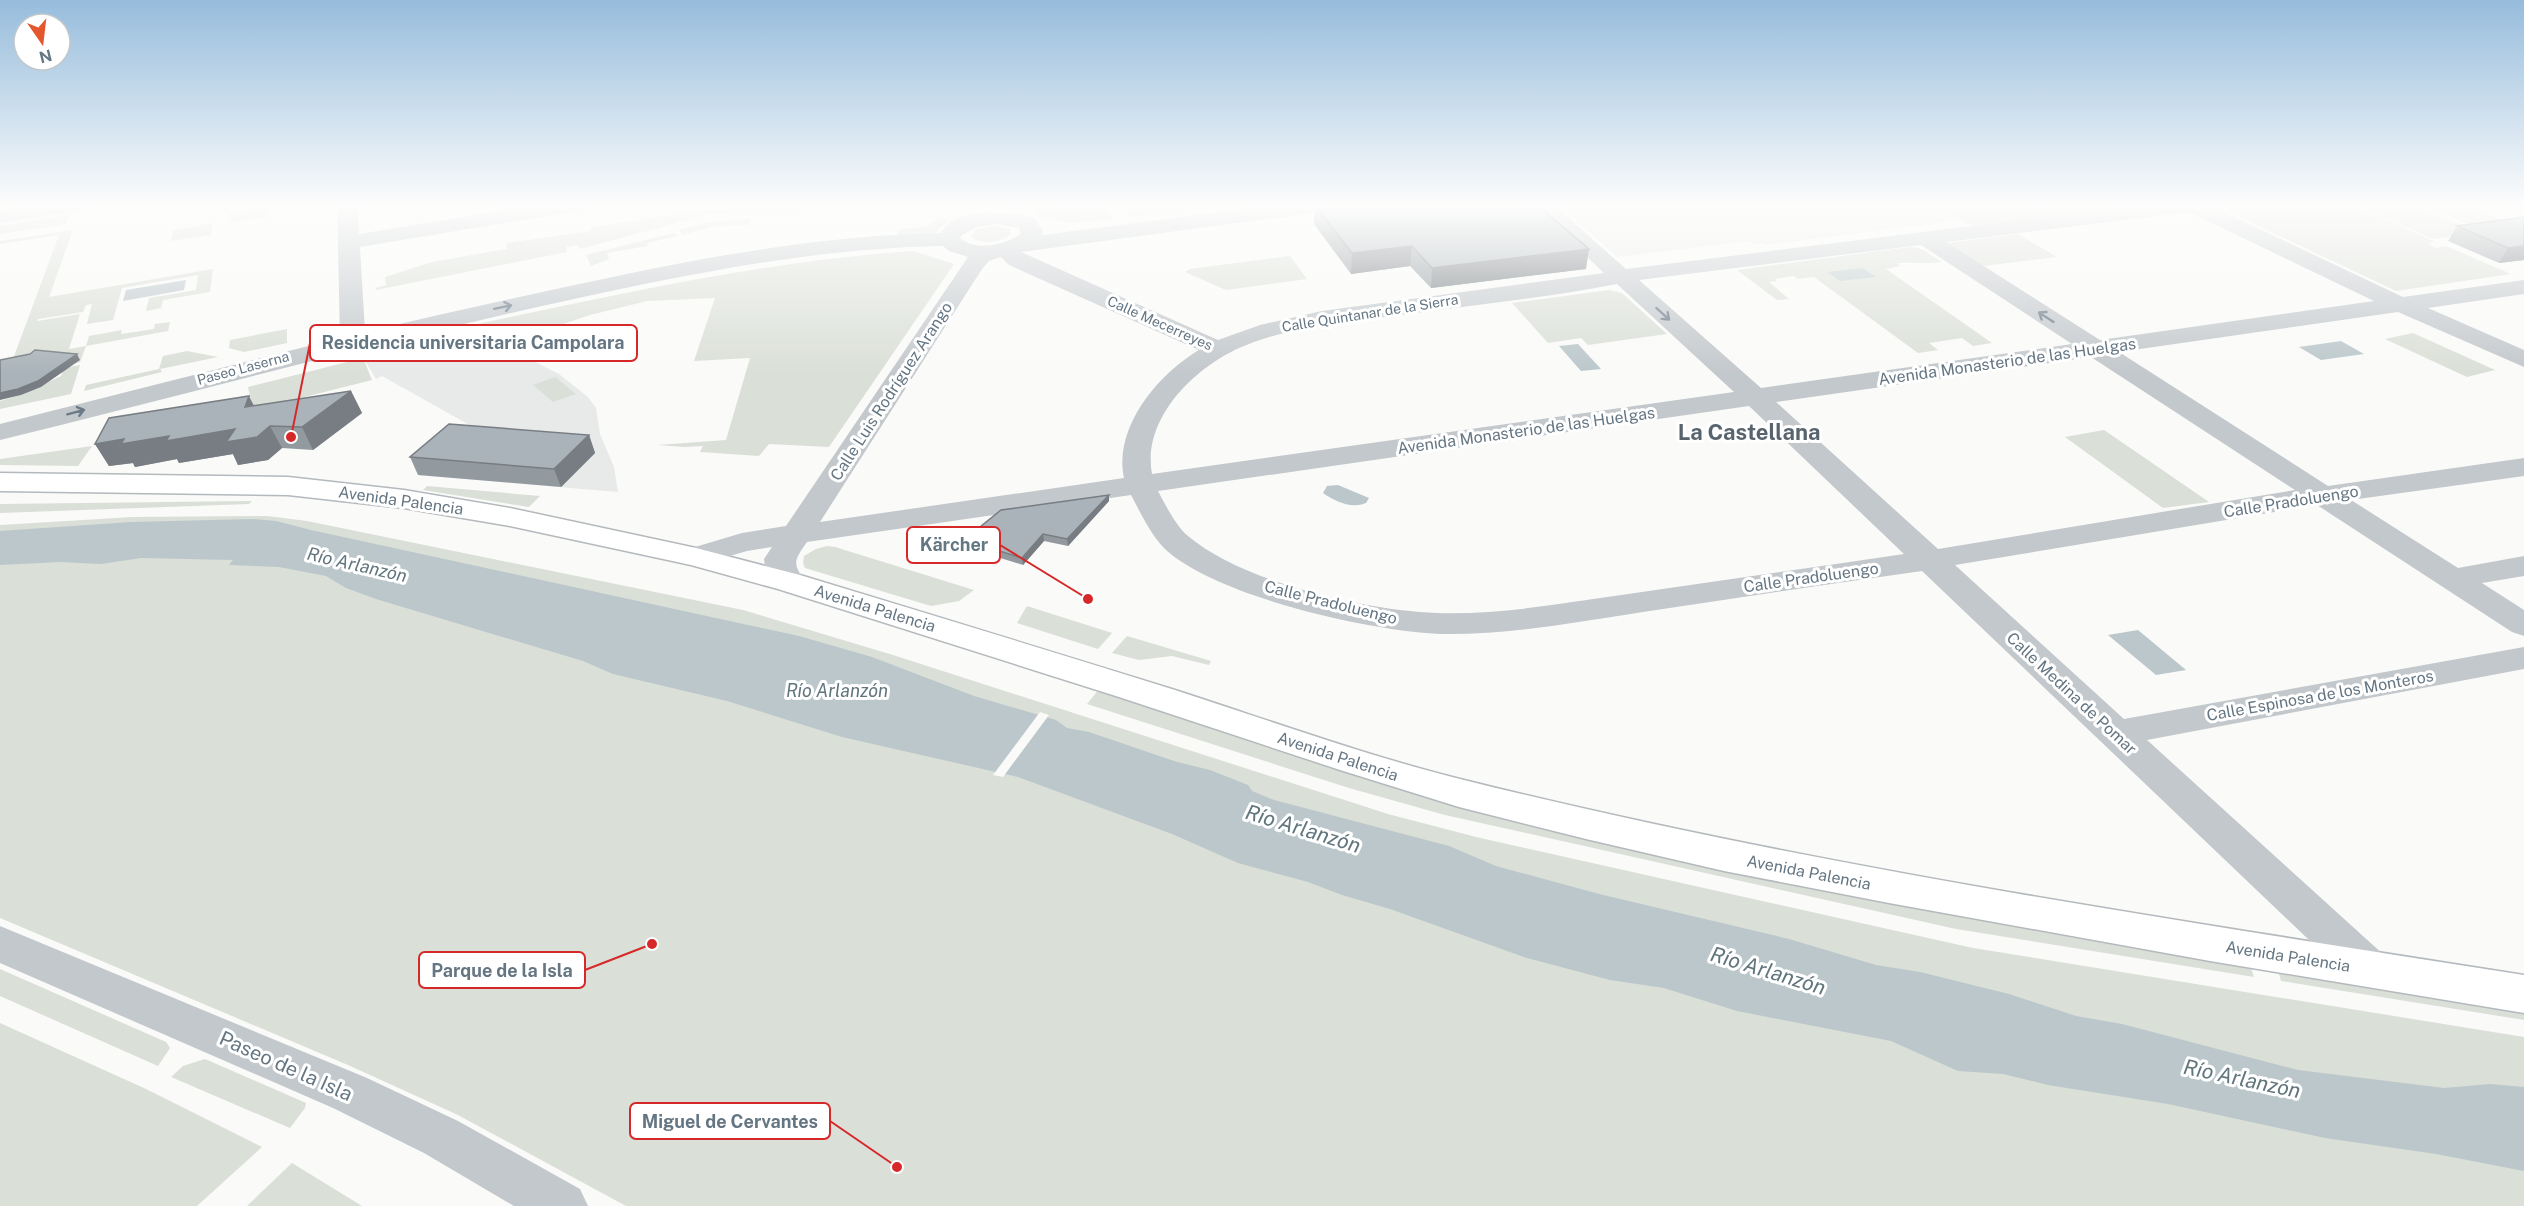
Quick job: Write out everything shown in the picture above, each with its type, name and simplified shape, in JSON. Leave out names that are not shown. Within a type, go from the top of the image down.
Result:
[{"type":"highway","name":"Avenida Palencia","points":[[0,482],[288,486],[404,499],[721,554],[789,582],[1459,793],[1724,856],[2524,994]]},
{"type":"highway","name":"Avenida Palencia","points":[[0,496],[82,493],[163,484]]},
{"type":"street","points":[[350,261],[353,340]]},
{"type":"street","name":"Paseo Laserna","points":[[0,432],[353,340],[729,261]]},
{"type":"street","name":"Calle Luis Rodríguez Arango","points":[[789,582],[781,574],[780,559],[976,261]]},
{"type":"street","name":"Calle Mecerreyes","points":[[1020,261],[1218,349]]},
{"type":"street","name":"Calle Medina de Pomar","points":[[1604,261],[1727,372],[1773,402],[1929,560],[2369,969]]},
{"type":"street","name":"Calle Quintanar de la Sierra","points":[[1141,485],[1137,467],[1142,429],[1157,402],[1184,373],[1218,349],[1277,327],[1322,318],[1740,261]]},
{"type":"street","points":[[1961,261],[2524,625]]},
{"type":"street","points":[[2311,261],[2524,359]]},
{"type":"street","name":"Avenida Monasterio de las Huelgas","points":[[721,554],[796,535],[1717,402],[1773,402],[2095,348],[2524,287]]},
{"type":"street","points":[[1717,402],[1707,384],[1710,379],[1727,372]]},
{"type":"street","name":"Calle Pradoluengo","points":[[1141,485],[1176,543],[1218,571],[1305,598],[1382,618],[1449,624],[1505,622],[1929,560],[2323,496],[2524,467]]},
{"type":"street","points":[[2452,579],[2524,566]]},
{"type":"street","name":"Calle Espinosa de los Monteros","points":[[2115,733],[2524,658]]},
{"type":"street","name":"Paseo de la Isla","points":[[0,944],[350,1094],[441,1137],[562,1206]]},
{"type":"shaded area","points":[[49,261],[62,261],[49,297],[213,269],[210,292],[163,300],[161,308],[146,311],[149,298],[196,290],[198,275],[122,288],[113,320],[87,324],[92,304],[86,305],[83,312],[38,319],[37,321],[80,314],[69,349],[86,346],[80,362],[68,365],[13,359]]},
{"type":"shaded area","points":[[520,261],[376,290],[386,285],[385,277],[432,262]]},
{"type":"shaded area","points":[[589,261],[603,261],[591,266]]},
{"type":"shaded area","points":[[945,261],[954,264],[829,447],[769,444],[759,456],[700,452],[703,446],[658,445],[726,440],[750,358],[694,361],[715,298],[647,301],[590,315],[501,345],[467,328],[589,300],[804,262]]},
{"type":"shaded area","points":[[1249,261],[1294,261],[1307,279],[1226,290],[1185,272],[1190,269]]},
{"type":"shaded area","points":[[1803,261],[1941,261],[1898,263],[1900,266],[1886,269],[1992,343],[1973,346],[1962,338],[1929,343],[1938,350],[1918,353],[1814,277],[1797,279],[1794,276],[1769,282],[1789,299],[1777,300],[1737,270]]},
{"type":"shaded area","points":[[1976,261],[2022,261],[1983,266]]},
{"type":"shaded area","points":[[2333,261],[2481,261],[2511,274],[2396,291]]},
{"type":"shaded area","points":[[1609,290],[1622,293],[1667,334],[1588,345],[1581,338],[1548,343],[1512,303]]},
{"type":"shaded area","points":[[170,322],[168,331],[86,346],[89,336],[122,330],[121,334],[154,329],[155,324]]},
{"type":"shaded area","points":[[467,328],[559,374],[588,397],[596,408],[600,434],[614,467],[618,492],[418,475],[473,427],[382,376],[376,379],[362,356]]},
{"type":"shaded area","points":[[287,329],[287,343],[244,352],[229,348],[230,340]]},
{"type":"shaded area","points":[[2413,333],[2495,370],[2467,377],[2385,339]]},
{"type":"shaded area","points":[[187,351],[218,357],[160,369],[162,372],[84,391],[86,385],[159,369],[163,356]]},
{"type":"shaded area","points":[[363,358],[372,380],[253,410],[248,387]]},
{"type":"shaded area","points":[[80,365],[71,394],[0,409],[0,401],[21,395],[61,376],[64,368]]},
{"type":"shaded area","points":[[555,377],[576,394],[553,402],[533,385]]},
{"type":"shaded area","points":[[2104,430],[2209,502],[2163,508],[2065,437]]},
{"type":"shaded area","points":[[92,446],[78,466],[0,465],[0,459]]},
{"type":"shaded area","points":[[427,486],[540,496],[529,507],[423,490]]},
{"type":"shaded area","points":[[252,501],[249,504],[0,513],[0,504]]},
{"type":"shaded area","points":[[267,516],[307,521],[743,610],[893,655],[1388,814],[1476,837],[1973,948],[2524,1037],[2524,1206],[626,1206],[458,1115],[348,1065],[0,918],[0,525],[133,517]]},
{"type":"shaded area","points":[[827,546],[974,590],[959,601],[931,606],[805,568],[804,556]]},
{"type":"shaded area","points":[[1027,606],[1112,633],[1098,649],[1017,623]]},
{"type":"shaded area","points":[[1127,636],[1211,661],[1209,665],[1172,656],[1139,660],[1112,653]]},
{"type":"shaded area","points":[[1100,688],[1302,752],[2247,957],[2254,977],[1956,929],[1445,815],[1349,788],[1087,704]]},
{"type":"shaded area","points":[[2276,963],[2524,1003],[2524,1020],[2281,981]]},
{"type":"shaded area","points":[[0,969],[166,1042],[170,1048],[158,1066],[0,996]]},
{"type":"shaded area","points":[[0,1023],[146,1089],[262,1147],[197,1206],[0,1206]]},
{"type":"shaded area","points":[[205,1059],[306,1103],[305,1108],[290,1128],[171,1077],[183,1066]]},
{"type":"shaded area","points":[[292,1163],[362,1206],[247,1206]]},
{"type":"water","points":[[1863,268],[1876,277],[1840,281],[1827,272]]},
{"type":"water","points":[[186,280],[184,290],[123,301],[126,290]]},
{"type":"water","points":[[2341,341],[2364,354],[2321,360],[2299,347]]},
{"type":"water","points":[[1578,344],[1601,369],[1581,371],[1559,346]]},
{"type":"water","points":[[1338,485],[1369,498],[1366,503],[1349,505],[1338,502],[1323,493],[1327,486]]},
{"type":"water","name":"Río Arlanzón","points":[[254,519],[276,521],[799,636],[872,657],[974,696],[1056,720],[1067,728],[1089,732],[1177,762],[1210,770],[1248,785],[1252,791],[1274,800],[1449,846],[1496,866],[1599,894],[1789,939],[1876,965],[1920,972],[2009,994],[2076,1016],[2122,1024],[2298,1070],[2444,1088],[2490,1084],[2524,1087],[2524,1171],[2436,1154],[2325,1138],[2168,1104],[2048,1085],[2003,1074],[1958,1071],[1891,1041],[1737,1011],[1664,988],[1610,980],[1527,958],[1308,882],[1238,863],[1172,834],[1018,777],[842,737],[727,701],[613,674],[583,661],[376,599],[346,588],[326,576],[279,567],[229,565],[233,560],[141,558],[101,564],[60,562],[0,565],[0,531],[131,522]]},
{"type":"water","points":[[2138,630],[2186,670],[2156,675],[2108,635]]},
{"type":"pier","points":[[1040,712],[1049,715],[1003,777],[993,775]]},
{"type":"building","points":[[1426,261],[1488,261],[1432,268]]},
{"type":"building","points":[[35,350],[77,354],[38,381],[0,393],[0,360],[30,354]]},
{"type":"building","points":[[351,391],[302,427],[270,426],[257,437],[226,442],[235,429],[166,441],[169,436],[121,444],[124,439],[95,444],[109,418],[249,396],[245,407]]},
{"type":"building","points":[[449,424],[589,435],[554,469],[410,457]]},
{"type":"building","points":[[1109,495],[1067,539],[1043,534],[1022,558],[964,540],[1001,510]]},
{"type":"place","name":"Residencia universitaria Campolara","points":[[291,437]]},
{"type":"place","name":"Kärcher","points":[[1088,599]]},
{"type":"place","name":"Parque de la Isla","points":[[652,944]]},
{"type":"place","name":"Miguel de Cervantes","points":[[897,1167]]},
{"type":"district","name":"La Castellana","points":[[1749,432]]}]
